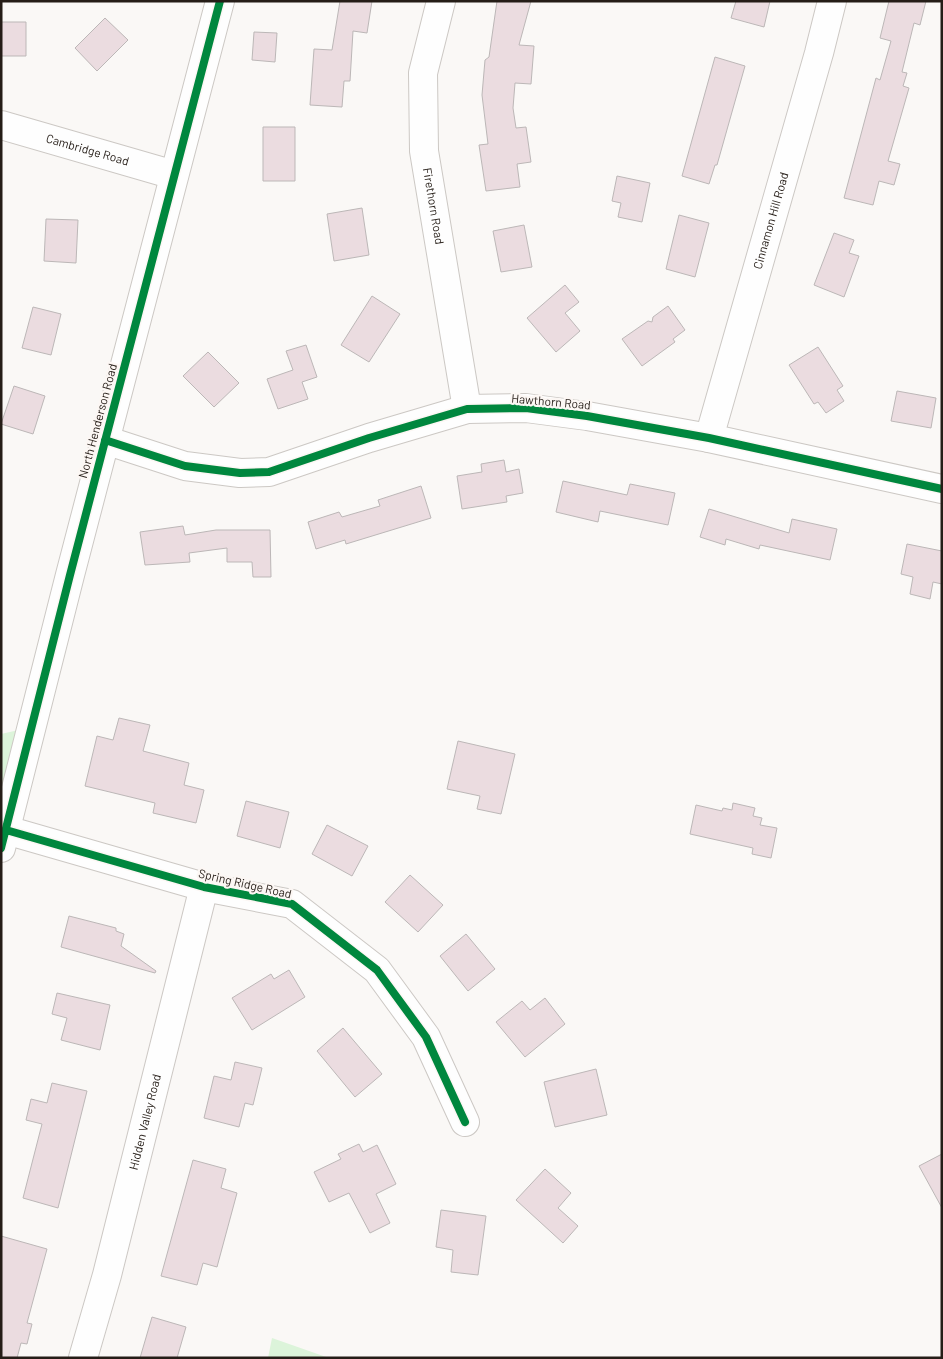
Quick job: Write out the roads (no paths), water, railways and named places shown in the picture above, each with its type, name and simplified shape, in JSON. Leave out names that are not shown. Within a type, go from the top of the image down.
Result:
[{"type":"street","name":"North Henderson Road","points":[[4,839],[105,440],[220,1]]},
{"type":"street","name":"Firethorn Road","points":[[441,1],[423,73],[424,151],[467,409]]},
{"type":"street","name":"Cinnamon Hill Road","points":[[709,438],[820,53],[832,1]]},
{"type":"street","name":"Cambridge Road","points":[[1,125],[174,175]]},
{"type":"street","name":"Hawthorn Road","points":[[105,440],[185,466],[240,473],[269,472],[369,438],[467,409],[526,408],[587,416],[709,438],[942,489]]},
{"type":"street","name":"Spring Ridge Road","points":[[4,839],[204,887],[292,904],[377,970],[426,1036],[465,1122]]},
{"type":"street","name":"Hidden Valley Road","points":[[83,1358],[109,1267],[204,887]]}]
